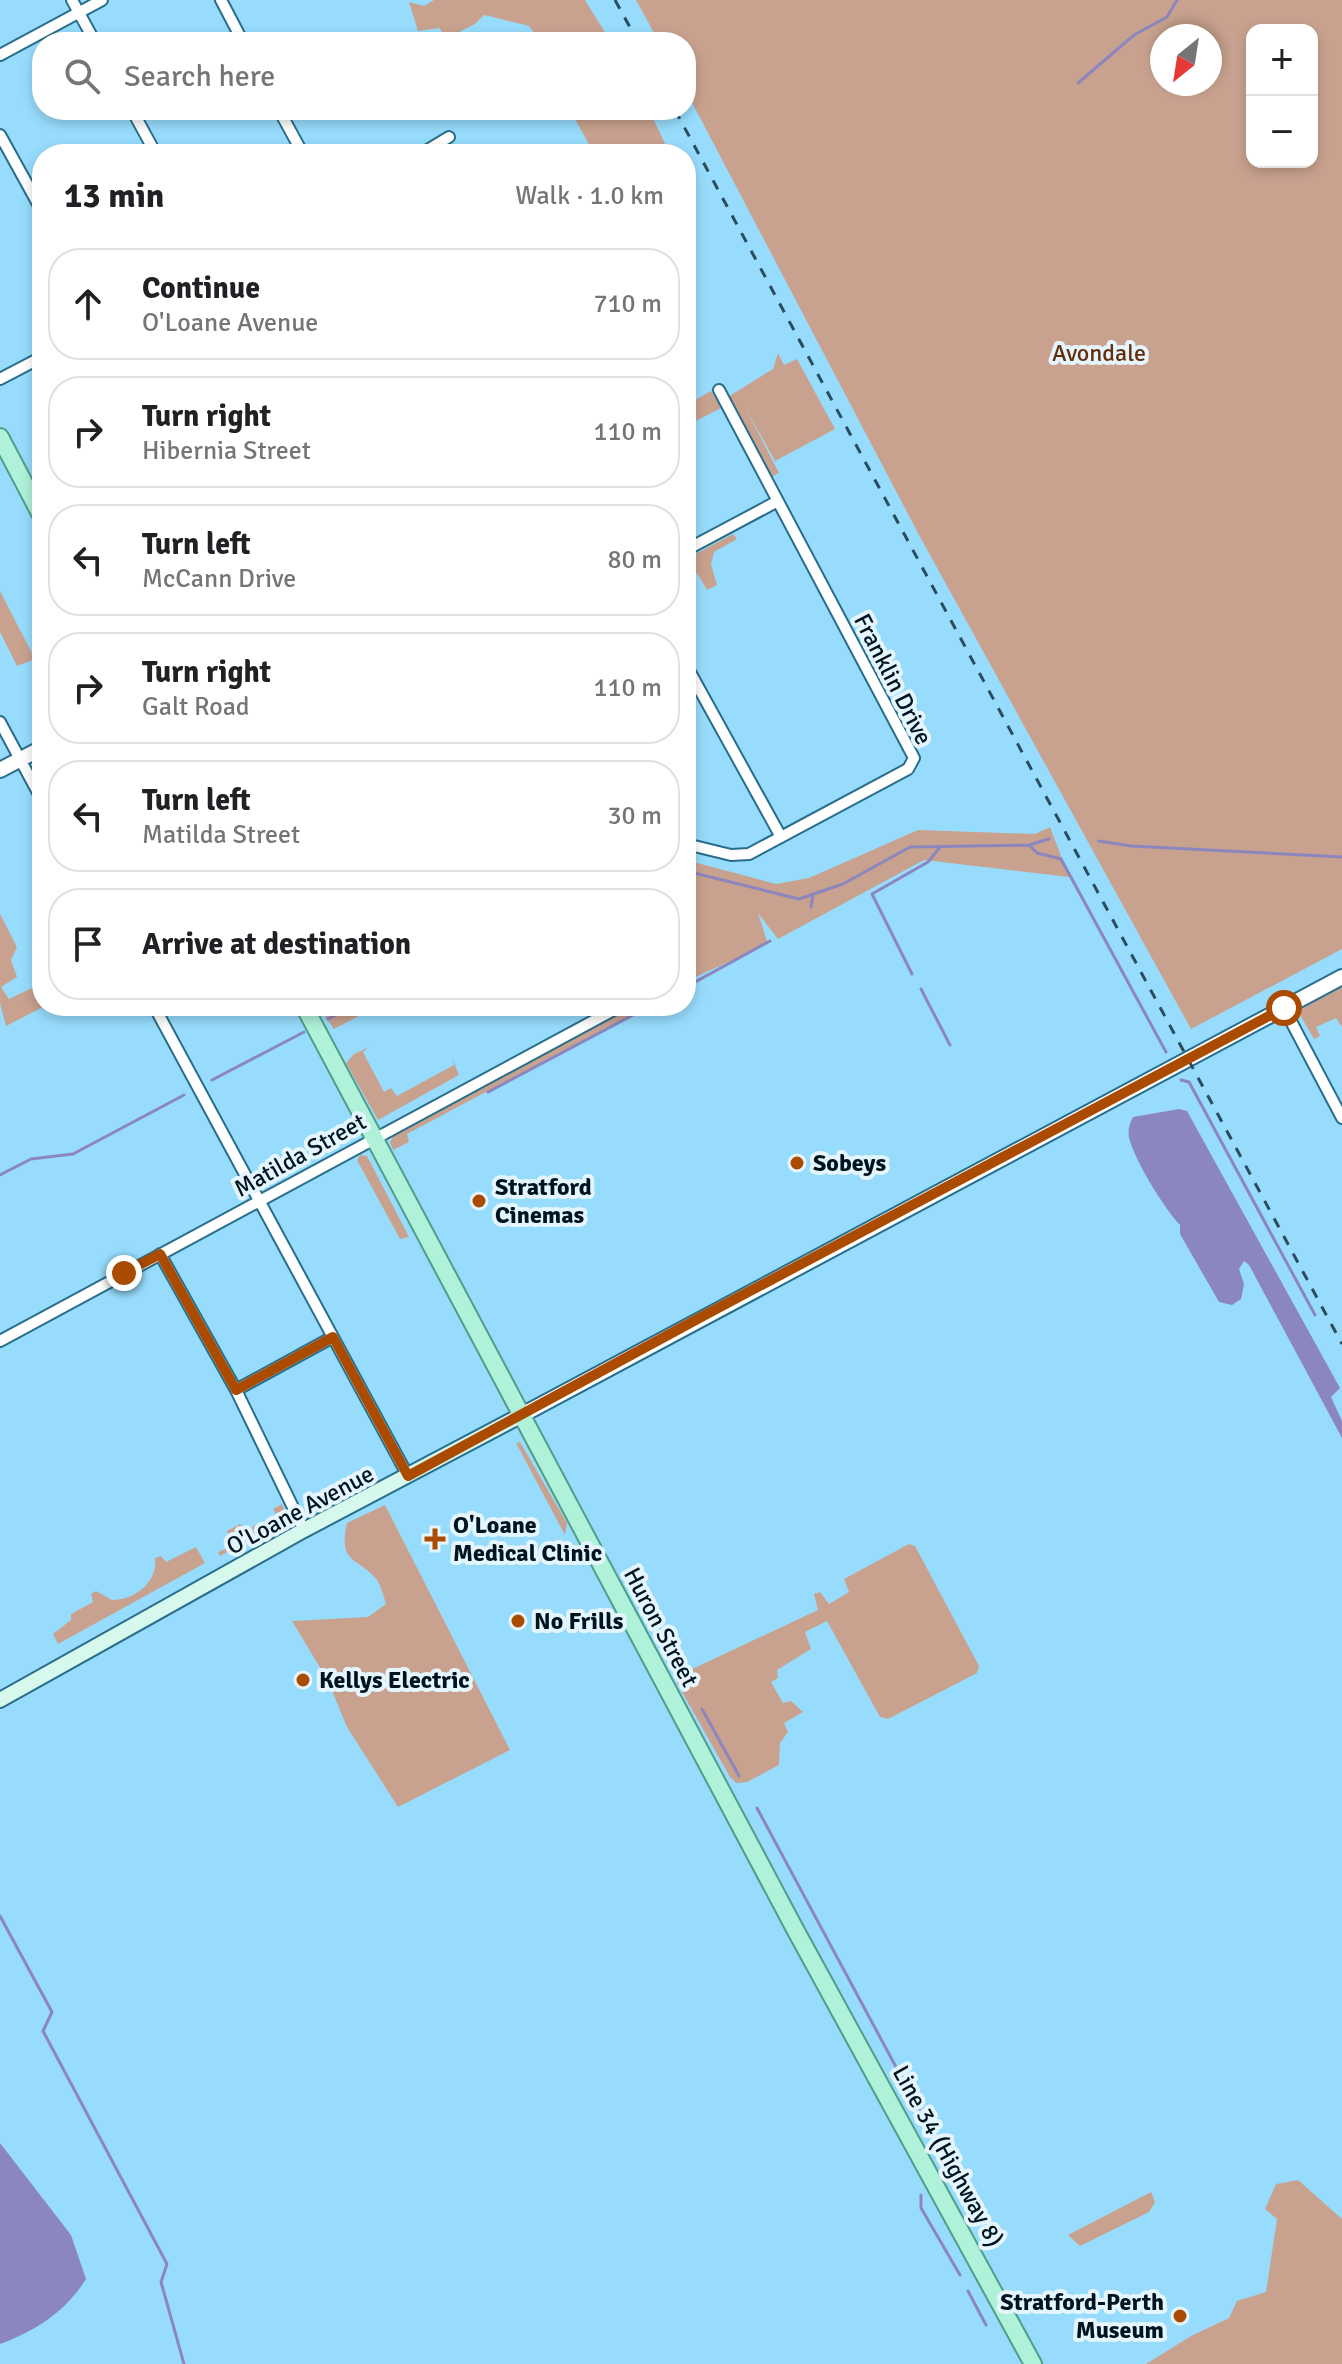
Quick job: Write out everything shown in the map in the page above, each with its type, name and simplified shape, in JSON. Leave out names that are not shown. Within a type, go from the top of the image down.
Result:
[{"type":"main road","points":[[0,437],[32,498]]},
{"type":"main road","name":"Huron Street","points":[[309,1016],[819,1972]]},
{"type":"main road","name":"O'Loane Avenue","points":[[0,1700],[304,1530],[520,1416]]},
{"type":"main road","name":"Line 34 (Highway 8)","points":[[819,1972],[1033,2364]]},
{"type":"street","points":[[72,0],[90,32]]},
{"type":"street","points":[[42,32],[102,0]]},
{"type":"street","points":[[221,0],[238,32]]},
{"type":"street","points":[[0,55],[32,38]]},
{"type":"street","points":[[137,120],[151,144]]},
{"type":"street","points":[[284,120],[298,144]]},
{"type":"street","points":[[0,135],[32,193]]},
{"type":"street","points":[[437,144],[449,137]]},
{"type":"street","points":[[0,379],[32,362]]},
{"type":"street","name":"Franklin Drive","points":[[696,846],[741,856],[908,769],[914,758],[719,390]]},
{"type":"street","points":[[696,545],[778,501]]},
{"type":"street","points":[[696,683],[781,837]]},
{"type":"street","points":[[0,722],[32,782]]},
{"type":"street","points":[[0,770],[32,753]]},
{"type":"street","name":"O'Loane Avenue","points":[[520,1416],[1342,977]]},
{"type":"street","points":[[1284,1008],[1342,1118]]},
{"type":"street","points":[[159,1016],[408,1476]]},
{"type":"street","name":"Matilda Street","points":[[0,1341],[602,1016]]},
{"type":"street","points":[[160,1254],[236,1390],[304,1530]]},
{"type":"street","points":[[236,1390],[333,1337]]},
{"type":"green space","points":[[434,0],[585,0],[605,32],[534,32],[529,26],[484,15],[459,32],[442,32],[439,28],[418,31],[409,2],[424,6]]},
{"type":"green space","name":"Avondale","points":[[636,0],[1342,0],[1342,949],[1191,1029],[919,535],[696,110],[696,32],[654,32]]},
{"type":"green space","points":[[576,120],[654,120],[665,144],[589,144]]},
{"type":"green space","points":[[778,353],[784,365],[797,359],[835,429],[775,461],[745,407],[779,473],[771,477],[728,397],[773,369]]},
{"type":"green space","points":[[711,391],[721,408],[696,421],[696,399]]},
{"type":"green space","points":[[733,534],[737,539],[714,552],[711,564],[717,585],[707,590],[696,574],[696,554]]},
{"type":"green space","points":[[0,591],[32,653],[32,660],[17,666],[0,632]]},
{"type":"green space","points":[[1050,827],[1069,877],[924,860],[778,939],[758,913],[768,944],[696,977],[696,863],[776,884],[809,878],[918,830],[1035,834]]},
{"type":"green space","points":[[0,914],[17,947],[11,960],[17,977],[1,987],[9,999],[32,988],[32,1013],[6,1026],[0,1003]]},
{"type":"green space","points":[[1342,986],[1342,1027],[1336,1018],[1316,1027],[1320,1036],[1314,1039],[1299,1013],[1294,1018],[1293,1014]]},
{"type":"green space","points":[[325,1016],[359,1016],[334,1029]]},
{"type":"green space","points":[[616,1016],[628,1016],[407,1134],[409,1142],[393,1150],[390,1142],[394,1135]]},
{"type":"green space","points":[[369,1047],[363,1052],[384,1092],[391,1088],[397,1096],[454,1065],[452,1058],[459,1075],[378,1120],[346,1063],[354,1054]]},
{"type":"green space","points":[[360,1155],[367,1156],[409,1237],[400,1239],[357,1160]]},
{"type":"green space","points":[[520,1442],[567,1523],[565,1535],[516,1443]]},
{"type":"green space","points":[[282,1504],[287,1519],[220,1556],[218,1552],[233,1546],[227,1531],[240,1524],[249,1534],[254,1531],[252,1527],[263,1522],[269,1524],[277,1516],[273,1509]]},
{"type":"green space","points":[[385,1505],[510,1750],[398,1807],[347,1727],[328,1681],[292,1621],[368,1617],[386,1604],[377,1580],[351,1558],[345,1546],[347,1523]]},
{"type":"green space","points":[[909,1544],[915,1546],[979,1666],[977,1673],[888,1719],[880,1717],[827,1621],[805,1632],[811,1649],[777,1670],[778,1678],[771,1682],[783,1703],[791,1701],[803,1712],[784,1723],[788,1732],[780,1743],[779,1765],[747,1782],[736,1783],[677,1683],[688,1671],[818,1610],[814,1594],[820,1592],[829,1604],[849,1592],[844,1579]]},
{"type":"green space","points":[[196,1547],[205,1563],[58,1644],[53,1634],[71,1620],[71,1614],[93,1602],[91,1594],[96,1591],[112,1600],[129,1597],[149,1582],[155,1558],[161,1556],[166,1562]]},
{"type":"green space","points":[[1298,2180],[1342,2219],[1342,2364],[1146,2364],[1191,2336],[1229,2318],[1237,2301],[1266,2292],[1277,2219],[1265,2209],[1276,2184]]},
{"type":"green space","points":[[1151,2192],[1155,2202],[1149,2212],[1080,2246],[1068,2235]]},
{"type":"shaded area","points":[[1179,1109],[1187,1111],[1340,1388],[1331,1397],[1342,1421],[1342,1438],[1249,1265],[1244,1261],[1239,1269],[1244,1284],[1241,1299],[1232,1305],[1219,1302],[1180,1234],[1180,1225],[1159,1197],[1134,1151],[1129,1135],[1133,1117]]},
{"type":"shaded area","points":[[0,2143],[71,2235],[86,2279],[69,2301],[49,2319],[0,2344]]},
{"type":"waterway","points":[[1078,83],[1134,35],[1167,17],[1177,0]]},
{"type":"waterway","points":[[696,873],[799,899],[843,884],[910,847],[1029,845],[1049,839]]},
{"type":"waterway","points":[[1099,841],[1131,846],[1342,857]]},
{"type":"waterway","points":[[1029,845],[1037,853],[1061,859],[1166,1052]]},
{"type":"waterway","points":[[912,974],[872,894],[928,862],[941,846]]},
{"type":"waterway","points":[[811,907],[813,895]]},
{"type":"waterway","points":[[696,981],[770,941]]},
{"type":"waterway","points":[[921,989],[950,1045]]},
{"type":"waterway","points":[[328,1019],[334,1016]]},
{"type":"waterway","points":[[488,1092],[631,1016]]},
{"type":"waterway","points":[[212,1080],[304,1032]]},
{"type":"waterway","points":[[1181,1080],[1189,1082],[1315,1315]]},
{"type":"waterway","points":[[0,1175],[31,1159],[73,1154],[184,1095]]},
{"type":"waterway","points":[[702,1709],[739,1776]]},
{"type":"waterway","points":[[757,1808],[955,2177],[951,2179]]},
{"type":"waterway","points":[[0,1916],[52,2012],[43,2031],[167,2264],[161,2282],[184,2364]]},
{"type":"waterway","points":[[921,2195],[921,2208],[960,2275]]},
{"type":"waterway","points":[[968,2291],[986,2325]]},
{"type":"railway","points":[[615,0],[633,32]]},
{"type":"railway","points":[[680,120],[693,144]]},
{"type":"railway","points":[[696,149],[1342,1344]]},
{"type":"place","name":"Sobeys","points":[[797,1163]]},
{"type":"place","name":"Stratford Cinemas","points":[[479,1201]]},
{"type":"place","name":"O'Loane Medical Clinic","points":[[435,1539]]},
{"type":"place","name":"No Frills","points":[[518,1621]]},
{"type":"place","name":"Kellys Electric","points":[[303,1680]]},
{"type":"place","name":"Stratford-Perth Museum","points":[[1180,2316]]},
{"type":"route","points":[[124,1273],[160,1254],[236,1390],[333,1337],[408,1476],[1284,1008]]}]
